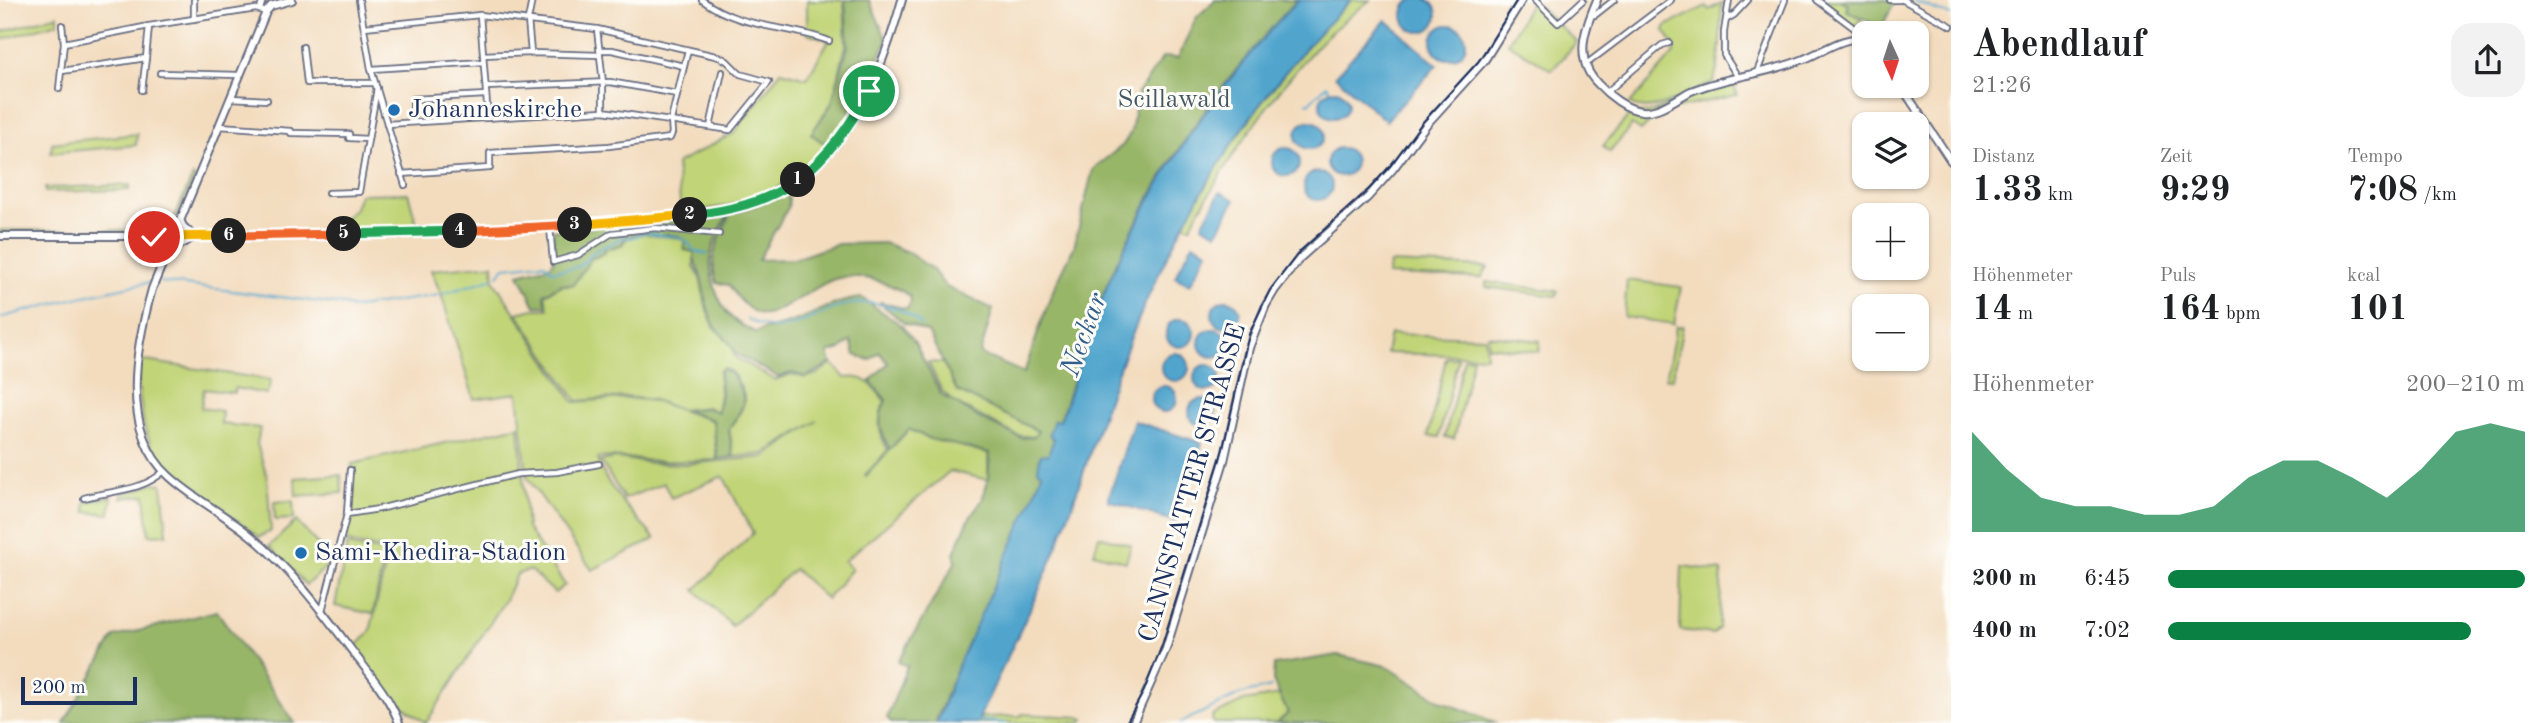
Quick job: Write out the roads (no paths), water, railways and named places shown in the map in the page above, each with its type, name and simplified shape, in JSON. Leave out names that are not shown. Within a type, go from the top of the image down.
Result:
[{"type":"main road","points":[[292,0],[263,10],[152,289],[140,333],[136,386],[139,417],[144,437],[164,471],[252,536],[322,611],[387,698],[399,723]]},
{"type":"main road","points":[[0,236],[360,234],[550,227],[716,212],[747,205],[773,195],[796,181],[820,162],[841,137],[860,108],[877,73],[902,0]]},
{"type":"main road","name":"CANNSTATTER STRASSE","points":[[1133,723],[1155,676],[1169,637],[1224,461],[1249,348],[1266,305],[1300,258],[1368,197],[1442,106],[1494,48],[1522,0]]},
{"type":"main road","points":[[1597,0],[1583,41],[1584,65],[1598,84],[1634,110],[1649,111],[1693,91],[1801,61],[1852,40]]},
{"type":"main road","points":[[1909,98],[1951,161]]},
{"type":"main road","points":[[180,220],[194,236]]},
{"type":"main road","points":[[167,253],[194,236]]},
{"type":"main road","points":[[154,237],[162,243],[167,253]]},
{"type":"street","points":[[194,0],[194,19]]},
{"type":"street","points":[[264,0],[271,6]]},
{"type":"street","points":[[64,43],[149,26],[263,10],[264,0]]},
{"type":"street","points":[[359,0],[371,69],[405,185]]},
{"type":"street","points":[[531,53],[528,20],[532,0]]},
{"type":"street","points":[[702,0],[747,22],[828,41]]},
{"type":"street","points":[[1535,0],[1558,23],[1583,0]]},
{"type":"street","points":[[1591,15],[1595,15],[1614,0]]},
{"type":"street","points":[[1729,0],[1725,58],[1738,77]]},
{"type":"street","points":[[1726,20],[1748,0]]},
{"type":"street","points":[[1757,72],[1785,0]]},
{"type":"street","points":[[1817,0],[1852,26]]},
{"type":"street","points":[[1890,0],[1902,0],[1951,26]]},
{"type":"street","points":[[1584,65],[1666,1]]},
{"type":"street","points":[[363,27],[480,15],[597,29],[719,57],[740,74],[769,82],[733,128],[603,111],[387,124]]},
{"type":"street","points":[[480,15],[488,118]]},
{"type":"street","points":[[59,89],[64,43],[62,25]]},
{"type":"street","points":[[142,90],[149,26]]},
{"type":"street","points":[[597,29],[603,111]]},
{"type":"street","points":[[1607,92],[1662,45],[1669,43]]},
{"type":"street","points":[[303,47],[307,83],[376,85]]},
{"type":"street","points":[[483,55],[612,50],[684,66]]},
{"type":"street","points":[[401,174],[490,168],[489,153],[609,146],[670,138],[671,120],[688,50]]},
{"type":"street","points":[[62,71],[146,58]]},
{"type":"street","points":[[371,69],[483,62]]},
{"type":"street","points":[[710,127],[722,72]]},
{"type":"street","points":[[160,73],[239,75]]},
{"type":"street","points":[[486,87],[603,83],[629,84],[677,94]]},
{"type":"street","points":[[328,193],[359,192],[376,85]]},
{"type":"street","points":[[413,122],[414,99],[486,95]]},
{"type":"street","points":[[230,97],[267,100]]},
{"type":"street","points":[[218,126],[349,134],[349,138],[368,139]]},
{"type":"street","points":[[550,227],[553,262],[578,255],[612,233],[655,228],[719,234]]},
{"type":"street","points":[[346,514],[379,509],[518,474],[564,471],[599,464]]},
{"type":"street","points":[[322,611],[346,514],[350,470]]},
{"type":"street","points":[[84,498],[146,483],[164,471]]},
{"type":"water","points":[[1413,-1],[1427,-1],[1436,8],[1436,22],[1427,31],[1413,31],[1404,22],[1404,8]]},
{"type":"water","points":[[1298,0],[1351,0],[1312,40],[1276,83],[1243,128],[1185,222],[1137,322],[1054,554],[977,723],[937,723],[956,670],[1036,491],[1042,473],[1038,470],[1040,456],[1048,455],[1054,439],[1049,434],[1054,420],[1060,421],[1094,320],[1118,261],[1155,191],[1198,123],[1246,59]]},
{"type":"water","points":[[1386,20],[1437,65],[1386,121],[1335,76]]},
{"type":"water","points":[[1449,25],[1461,30],[1466,42],[1461,54],[1449,59],[1437,54],[1432,42],[1437,30]]},
{"type":"water","points":[[1334,90],[1344,94],[1348,104],[1344,114],[1334,118],[1324,114],[1320,104],[1324,94]]},
{"type":"water","points":[[1310,121],[1320,125],[1324,135],[1320,145],[1310,149],[1300,145],[1296,135],[1300,125]]},
{"type":"water","points":[[1286,148],[1296,152],[1300,162],[1296,172],[1286,176],[1276,172],[1272,162],[1276,152]]},
{"type":"water","points":[[1341,148],[1351,152],[1355,162],[1351,172],[1341,176],[1331,172],[1327,162],[1331,152]]},
{"type":"water","points":[[1318,172],[1328,176],[1332,186],[1328,196],[1318,200],[1308,196],[1304,186],[1308,176]]},
{"type":"water","points":[[1220,192],[1235,200],[1217,233],[1202,225]]},
{"type":"water","points":[[1193,243],[1208,251],[1190,285],[1175,277]]},
{"type":"water","points":[[1226,300],[1236,304],[1240,314],[1236,324],[1226,328],[1216,324],[1212,314],[1216,304]]},
{"type":"water","points":[[1180,319],[1190,323],[1194,333],[1190,343],[1180,347],[1170,343],[1166,333],[1170,323]]},
{"type":"water","points":[[1213,329],[1223,333],[1227,343],[1223,353],[1213,357],[1203,353],[1199,343],[1203,333]]},
{"type":"water","points":[[1175,353],[1185,357],[1189,367],[1185,377],[1175,381],[1165,377],[1161,367],[1165,357]]},
{"type":"water","points":[[1207,365],[1216,369],[1220,378],[1216,387],[1207,391],[1198,387],[1194,378],[1198,369]]},
{"type":"water","points":[[1164,386],[1173,390],[1177,399],[1173,408],[1164,412],[1155,408],[1151,399],[1155,390]]},
{"type":"water","points":[[1202,399],[1211,403],[1215,412],[1211,421],[1202,425],[1193,421],[1189,412],[1193,403]]},
{"type":"water","points":[[1134,421],[1202,443],[1176,522],[1108,500]]},
{"type":"waterway","points":[[1914,1],[1951,16]]},
{"type":"waterway","points":[[1307,102],[1327,85],[1329,88]]},
{"type":"waterway","points":[[498,275],[505,267],[544,263],[553,271],[578,267],[596,250],[624,237],[631,238],[645,232],[677,236],[694,251],[708,254]]},
{"type":"waterway","points":[[442,294],[494,278]]},
{"type":"waterway","points":[[0,318],[152,282]]},
{"type":"waterway","points":[[160,282],[353,308],[439,295]]},
{"type":"waterway","points":[[747,319],[765,326],[781,327],[797,324],[827,311],[862,303],[898,309],[921,325]]},
{"type":"waterway","points":[[1180,723],[1241,694],[1271,687]]},
{"type":"waterway","points":[[976,720],[1006,723]]},
{"type":"tram line","points":[[1126,723],[1144,691],[1162,645],[1223,449],[1249,334],[1270,290],[1299,252],[1369,189],[1391,165],[1421,124],[1478,62],[1517,0]]},
{"type":"place","name":"Johanneskirche","points":[[394,110]]},
{"type":"place","name":"Sami-Khedira-Stadion","points":[[301,553]]},
{"type":"park label","name":"Scillawald","points":[[1174,100]]},
{"type":"water label","name":"Neckar","points":[[1085,335]]}]
